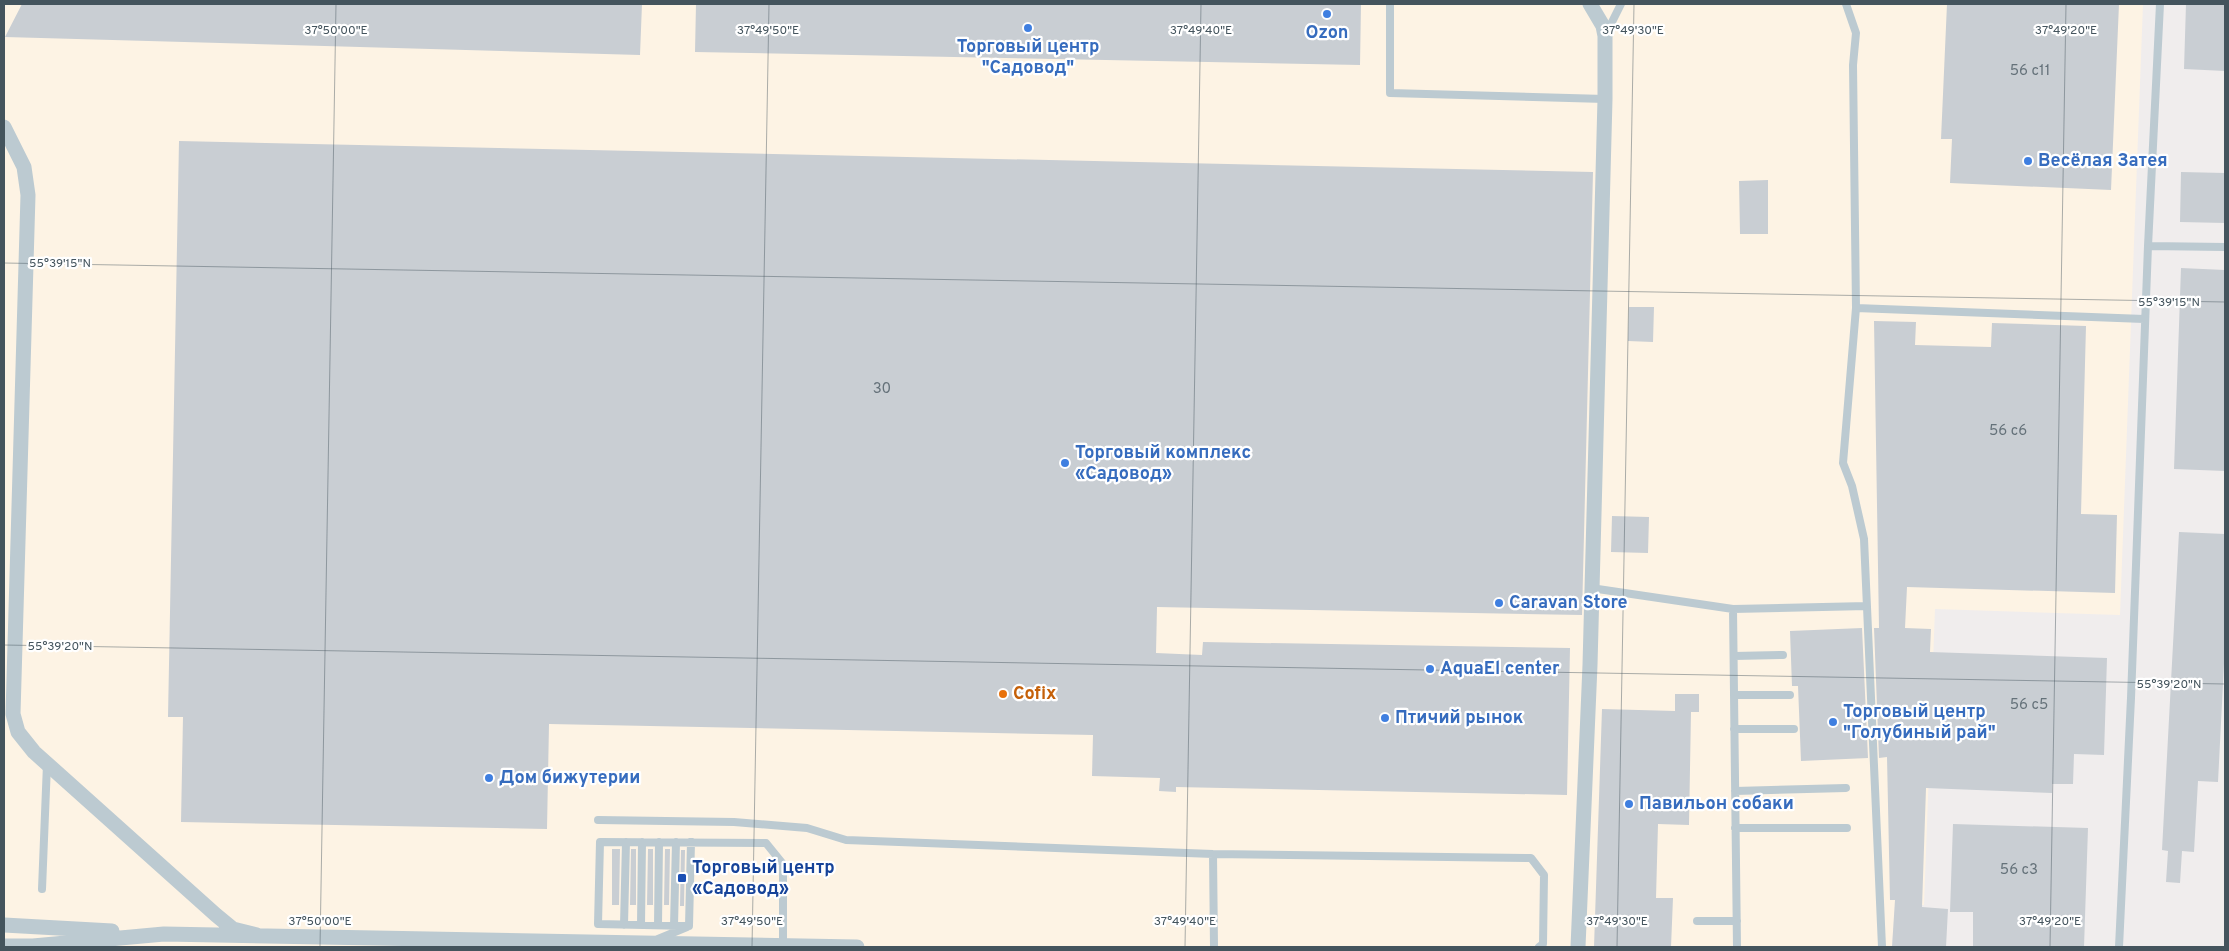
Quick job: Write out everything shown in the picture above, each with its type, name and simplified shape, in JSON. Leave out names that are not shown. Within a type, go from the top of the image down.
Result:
[{"type":"street","points":[[1578,947],[1592,588],[1605,36],[1603,26],[1590,4]]},
{"type":"street","points":[[4,127],[24,166],[28,195],[13,714],[18,732],[34,752],[216,915],[233,928],[257,935]]},
{"type":"street","points":[[4,924],[164,934],[652,945],[857,947]]},
{"type":"street","points":[[4,946],[33,946],[164,934]]},
{"type":"lane","points":[[1390,4],[1390,94],[1604,99]]},
{"type":"lane","points":[[1605,36],[1621,4]]},
{"type":"lane","points":[[1846,4],[1856,33],[1853,65],[1856,308],[1843,464],[1852,486],[1864,539],[1882,947]]},
{"type":"lane","points":[[2119,947],[2131,698],[2144,319],[2160,4]]},
{"type":"lane","points":[[2148,246],[2225,247]]},
{"type":"lane","points":[[1856,308],[2144,319]]},
{"type":"lane","points":[[1592,588],[1733,609],[1867,606]]},
{"type":"lane","points":[[1733,609],[1737,947]]},
{"type":"lane","points":[[1734,656],[1783,656]]},
{"type":"lane","points":[[1734,695],[1790,695]]},
{"type":"lane","points":[[1734,729],[1794,729]]},
{"type":"lane","points":[[42,889],[47,764]]},
{"type":"lane","points":[[1735,791],[1846,788]]},
{"type":"lane","points":[[598,820],[734,822],[807,828],[846,840],[1213,854],[1531,858],[1544,875],[1543,944],[1539,947]]},
{"type":"lane","points":[[1735,828],[1847,828]]},
{"type":"lane","points":[[689,926],[598,924],[600,842],[766,843],[783,864],[782,945]]},
{"type":"lane","points":[[624,925],[626,842]]},
{"type":"lane","points":[[641,925],[642,842]]},
{"type":"lane","points":[[658,926],[659,842]]},
{"type":"lane","points":[[674,926],[676,842]]},
{"type":"lane","points":[[689,926],[691,842]]},
{"type":"lane","points":[[1213,854],[1214,947]]},
{"type":"lane","points":[[1697,921],[1736,921]]},
{"type":"lane","points":[[652,945],[689,926]]},
{"type":"shaded area","name":"Торговый комплекс «Садовод»","points":[[4,4],[2143,4],[2120,615],[1935,609],[1924,905],[1895,906],[1892,947],[4,947]]},
{"type":"building","points":[[22,4],[642,4],[640,55],[5,37]]},
{"type":"building","name":"Торговый центр \"Садовод\"","points":[[696,4],[1361,4],[1360,65],[695,52]]},
{"type":"building","points":[[1947,4],[2119,4],[2111,190],[1950,183],[1952,139],[1941,139]]},
{"type":"building","points":[[2186,4],[2225,4],[2225,71],[2184,69]]},
{"type":"building","points":[[179,141],[1593,172],[1582,615],[1157,607],[1156,653],[1202,655],[1203,642],[1570,648],[1567,795],[1176,787],[1176,792],[1159,791],[1160,778],[1092,776],[1093,735],[549,724],[547,829],[181,822],[183,717],[168,717]]},
{"type":"building","points":[[2181,172],[2225,173],[2225,223],[2180,222]]},
{"type":"building","points":[[1768,180],[1768,234],[1740,234],[1739,181]]},
{"type":"building","points":[[2181,268],[2225,270],[2225,471],[2174,469]]},
{"type":"building","points":[[1629,307],[1654,307],[1653,342],[1628,341]]},
{"type":"building","points":[[1874,321],[1916,322],[1915,345],[1991,347],[1992,323],[2086,326],[2081,514],[2117,515],[2115,593],[1907,587],[1905,628],[1931,629],[1930,652],[2107,658],[2104,755],[2074,754],[2073,784],[2052,784],[2052,793],[1926,788],[1922,907],[1948,909],[1946,947],[1892,947],[1895,900],[1890,900],[1887,757],[1879,758],[1874,628],[1879,628]]},
{"type":"building","points":[[1612,516],[1649,517],[1648,553],[1611,552]]},
{"type":"building","points":[[2179,532],[2225,534],[2225,644],[2218,782],[2198,781],[2194,852],[2182,851],[2180,883],[2166,882],[2168,851],[2162,850]]},
{"type":"building","name":"Торговый центр \"Голубиный рай\"","points":[[1862,628],[1868,758],[1801,761],[1798,686],[1792,686],[1790,631]]},
{"type":"building","name":"Павильон собаки","points":[[1675,694],[1699,694],[1699,712],[1691,712],[1689,825],[1658,824],[1656,898],[1673,898],[1671,947],[1594,947],[1602,709],[1675,711]]},
{"type":"building","points":[[1953,824],[2088,828],[2084,947],[1973,947],[1973,912],[1950,912]]},
{"type":"building","points":[[612,849],[620,849],[619,905],[612,905]]},
{"type":"building","points":[[631,849],[636,849],[636,905],[630,905]]},
{"type":"building","points":[[648,849],[653,849],[653,905],[647,905]]},
{"type":"building","points":[[665,849],[670,849],[669,905],[664,905]]},
{"type":"building","points":[[681,850],[685,850],[684,906],[680,906]]},
{"type":"place","name":"Ozon","points":[[1327,14]]},
{"type":"place","name":"Торговый центр \"Садовод\"","points":[[1028,28]]},
{"type":"place","name":"Весёлая Затея","points":[[2028,161]]},
{"type":"place","name":"Торговый комплекс «Садовод»","points":[[1065,463]]},
{"type":"place","name":"Caravan Store","points":[[1499,603]]},
{"type":"place","name":"AquaEl center","points":[[1430,669]]},
{"type":"place","name":"Cofix","points":[[1003,694]]},
{"type":"place","name":"Птичий рынок","points":[[1385,718]]},
{"type":"place","name":"Торговый центр \"Голубиный рай\"","points":[[1833,722]]},
{"type":"place","name":"Дом бижутерии","points":[[489,778]]},
{"type":"place","name":"Павильон собаки","points":[[1629,804]]},
{"type":"place","name":"Торговый центр «Садовод»","points":[[682,878]]}]
